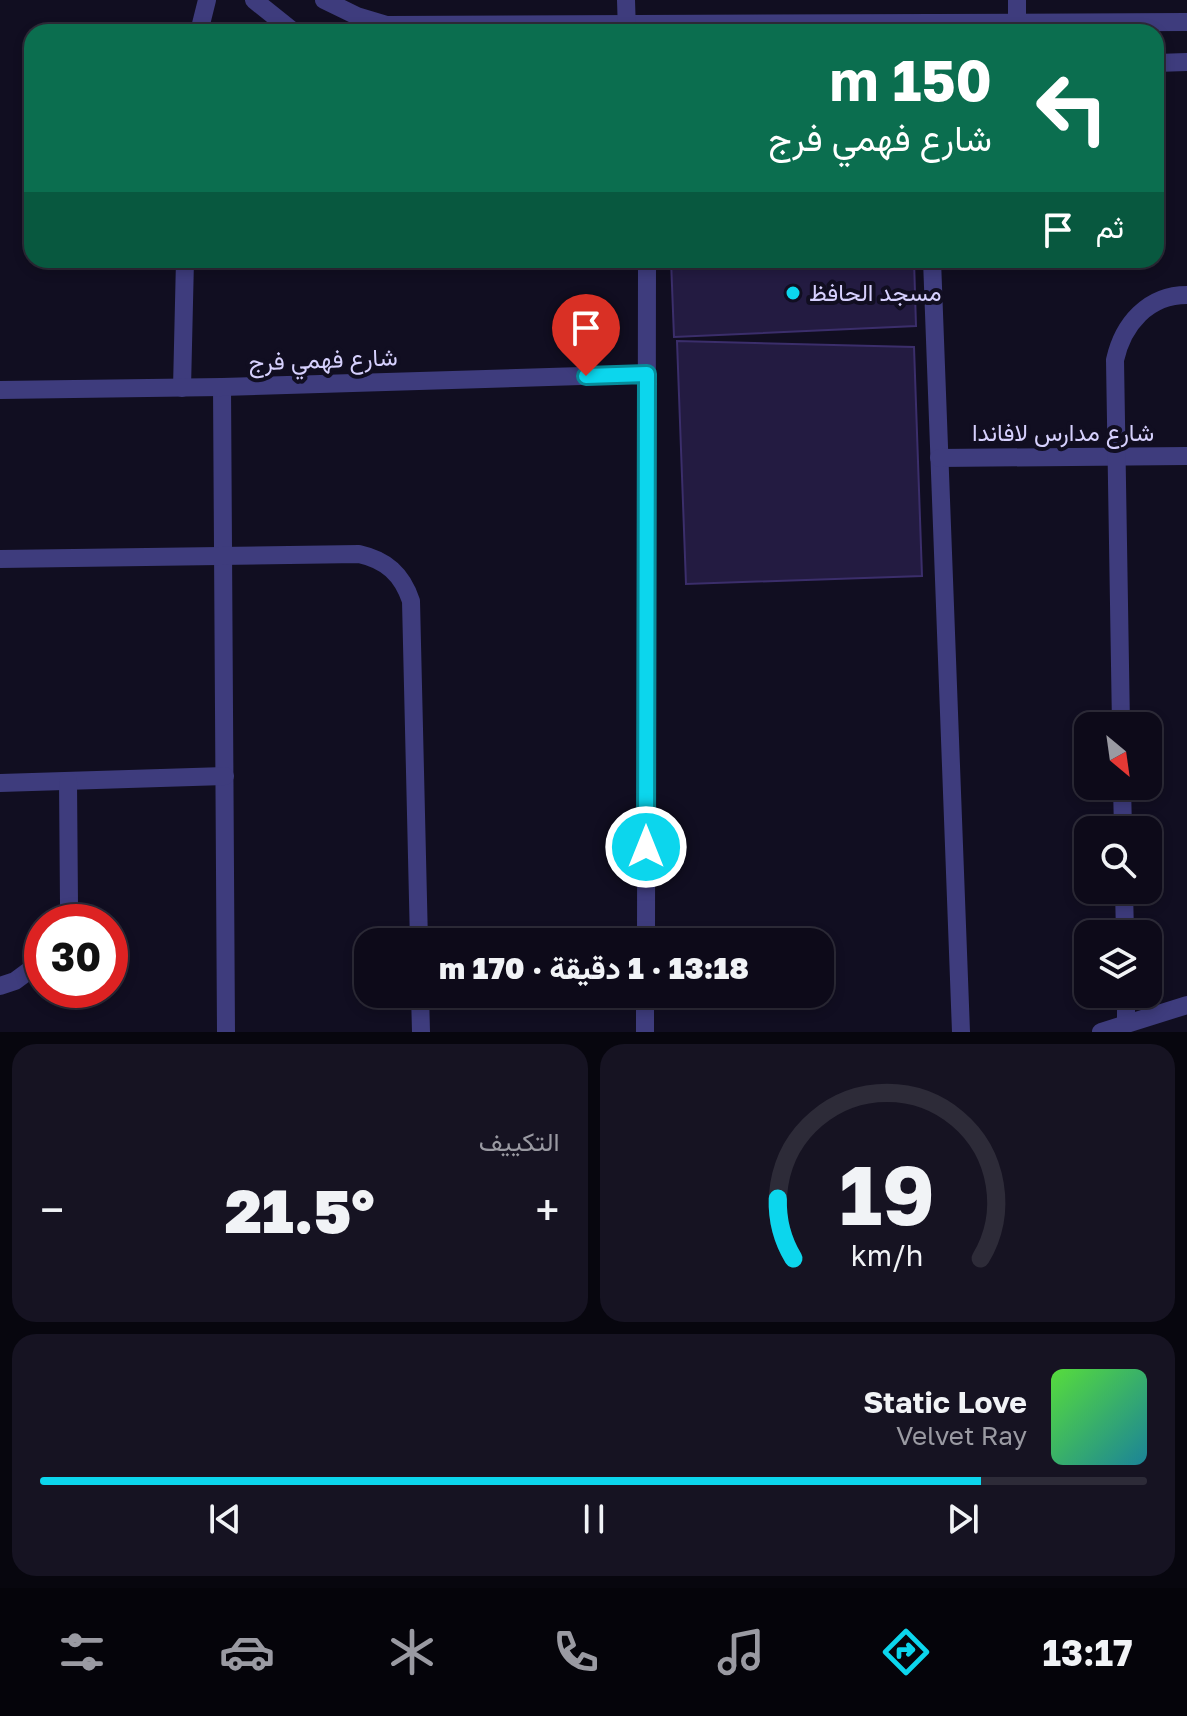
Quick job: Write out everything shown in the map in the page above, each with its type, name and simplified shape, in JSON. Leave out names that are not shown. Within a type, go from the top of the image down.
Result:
[{"type":"street","points":[[201,24],[207,0]]},
{"type":"street","points":[[254,0],[284,24]]},
{"type":"street","points":[[324,0],[357,16],[384,24]]},
{"type":"street","points":[[626,0],[627,24]]},
{"type":"street","points":[[1017,0],[1017,23]]},
{"type":"street","points":[[998,24],[1187,22]]},
{"type":"street","points":[[1164,63],[1187,62]]},
{"type":"street","points":[[182,388],[185,268]]},
{"type":"street","points":[[646,928],[647,268]]},
{"type":"street","points":[[932,268],[961,1032]]},
{"type":"street","points":[[1121,712],[1115,360],[1125,329],[1148,306],[1163,299],[1187,295]]},
{"type":"street","name":"شارع فهمي فرج","points":[[0,390],[182,388],[647,374]]},
{"type":"street","points":[[222,387],[226,1032]]},
{"type":"street","name":"شارع مدارس لافاندا","points":[[939,458],[1187,456]]},
{"type":"street","points":[[0,559],[359,554],[386,564],[406,587],[411,601],[419,928]]},
{"type":"street","points":[[0,783],[225,776]]},
{"type":"street","points":[[68,781],[69,904]]},
{"type":"street","points":[[0,986],[24,975]]},
{"type":"street","points":[[1101,1032],[1187,1005]]},
{"type":"street","points":[[420,1008],[421,1032]]},
{"type":"street","points":[[645,1008],[645,1032]]},
{"type":"street","points":[[1126,1008],[1126,1022]]},
{"type":"building","name":"مسجد الحافظ","points":[[671,268],[914,268],[916,326],[674,337]]},
{"type":"building","points":[[677,341],[914,347],[922,576],[686,584]]},
{"type":"place","name":"مسجد الحافظ","points":[[793,293]]},
{"type":"route","points":[[586,376],[647,374],[646,847]]}]
